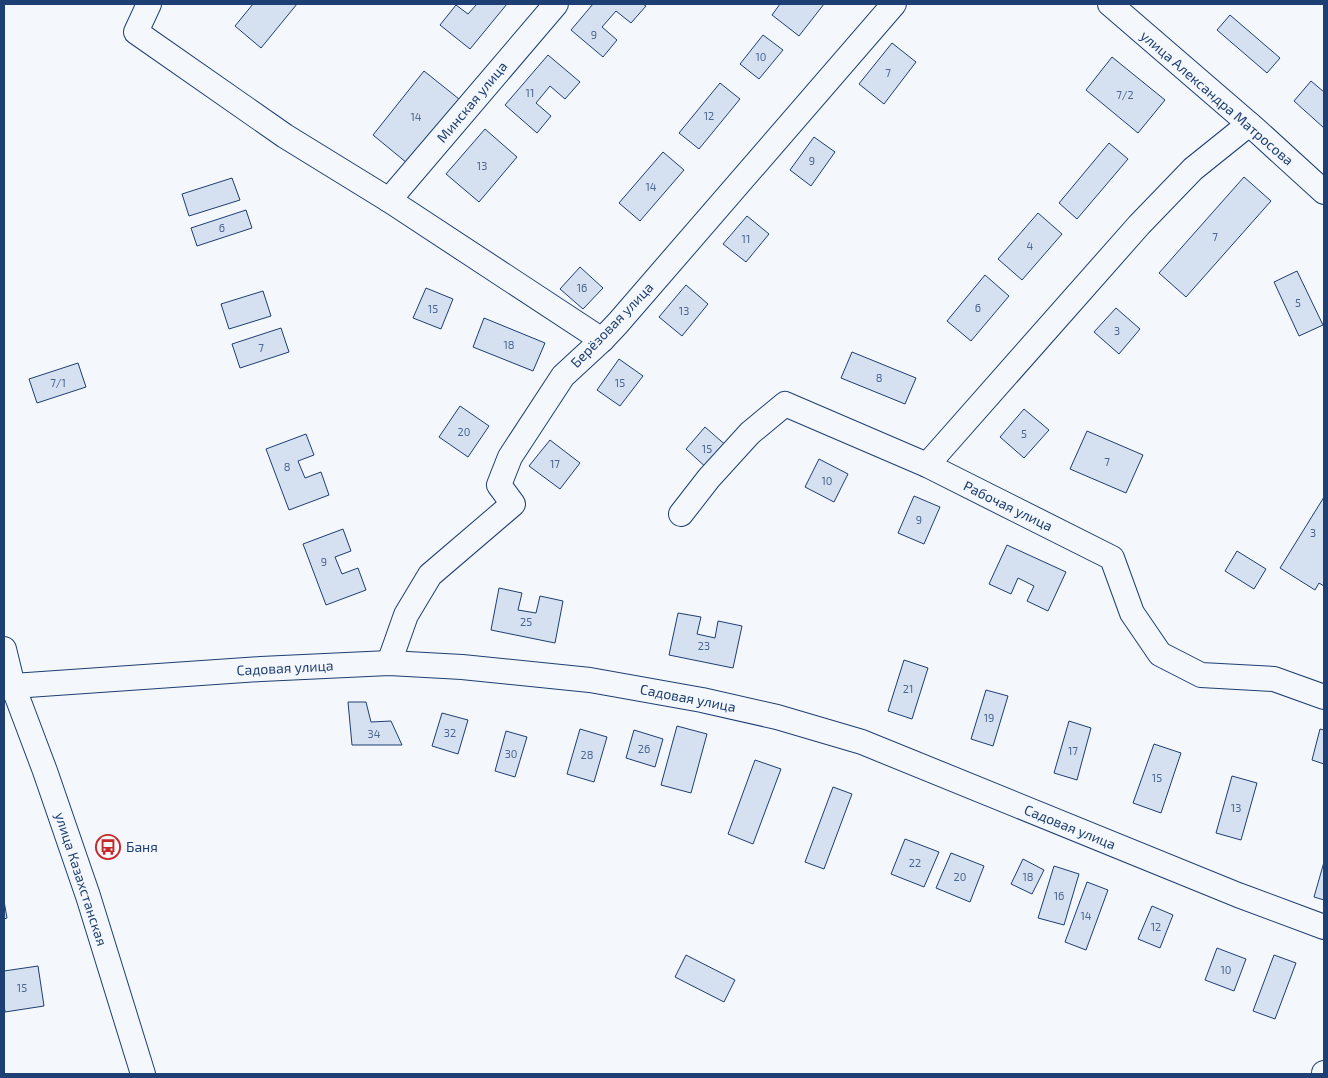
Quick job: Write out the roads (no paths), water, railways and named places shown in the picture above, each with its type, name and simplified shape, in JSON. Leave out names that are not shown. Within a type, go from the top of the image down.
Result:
[{"type":"street","points":[[149,4],[136,32],[285,136],[389,200],[602,340]]},
{"type":"street","name":"Минская улица","points":[[389,200],[556,4]]},
{"type":"street","name":"Берёзовая улица","points":[[389,663],[406,615],[430,575],[513,504],[499,485],[510,457],[563,376],[618,323],[894,4]]},
{"type":"street","name":"улица Александра Матросова","points":[[1110,4],[1249,124],[1324,192]]},
{"type":"street","points":[[927,465],[1139,226],[1193,169],[1249,124]]},
{"type":"street","name":"Рабочая улица","points":[[681,514],[709,478],[750,433],[785,404],[927,465],[1112,558],[1132,613],[1160,654],[1201,674],[1274,680],[1324,698]]},
{"type":"street","name":"улица Казахстанская","points":[[4,649],[9,687],[46,771],[88,896],[143,1074]]},
{"type":"street","name":"Садовая улица","points":[[9,687],[261,669],[389,663],[462,667],[590,680],[702,700],[777,717],[862,742],[1238,895],[1324,927]]},
{"type":"place","name":"Баня","points":[[108,847]]}]
